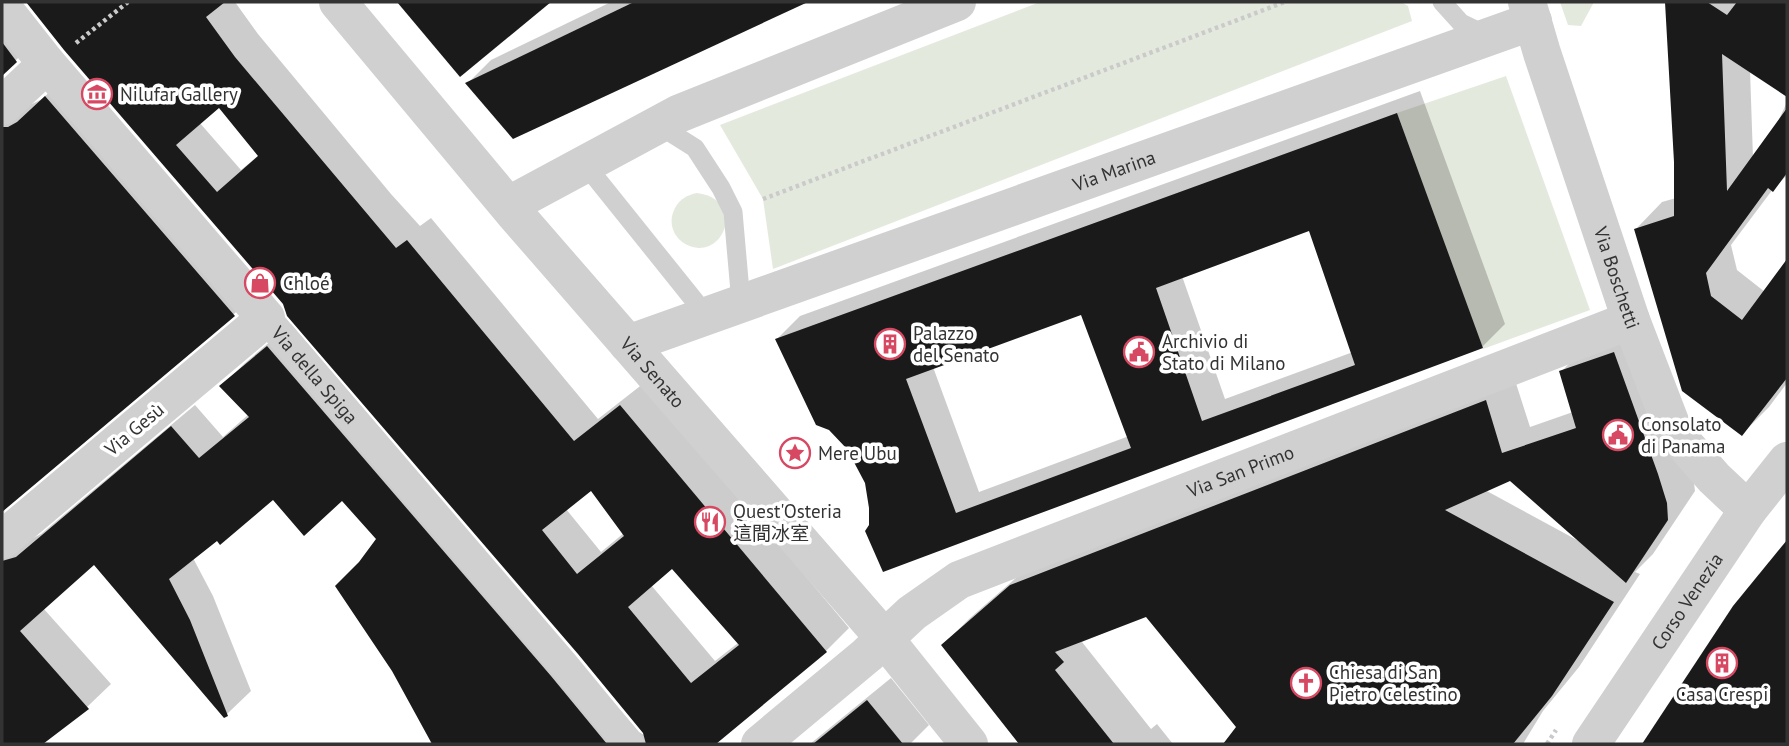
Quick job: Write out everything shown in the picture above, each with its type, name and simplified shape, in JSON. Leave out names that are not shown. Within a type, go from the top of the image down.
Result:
[{"type":"street","name":"Via Senato","points":[[338,2],[628,344],[876,647],[969,744]]},
{"type":"street","points":[[509,205],[657,124],[957,2]]},
{"type":"street","name":"Via della Spiga","points":[[2,7],[47,64],[629,744]]},
{"type":"street","name":"Via Marina","points":[[628,344],[1488,36],[1531,8]]},
{"type":"street","name":"Via Boschetti","points":[[1531,8],[1631,320],[1674,432],[1714,478],[1748,510]]},
{"type":"street","points":[[2,106],[47,64]]},
{"type":"street","name":"Via Gesù","points":[[2,540],[266,318]]},
{"type":"street","name":"Via San Primo","points":[[760,744],[876,647],[912,612],[959,580],[1631,320]]},
{"type":"street","name":"Corso Venezia","points":[[1591,744],[1748,510],[1787,461]]},
{"type":"lane","points":[[1442,2],[1461,23],[1488,36]]},
{"type":"lane","points":[[657,124],[695,148],[733,212],[724,309]]},
{"type":"lane","points":[[584,163],[724,309]]},
{"type":"path","points":[[47,64],[128,2]]},
{"type":"path","points":[[763,199],[1285,2]]},
{"type":"shaded area","points":[[1040,2],[1401,2],[1408,6],[1412,21],[773,269],[763,199],[720,125]]},
{"type":"shaded area","points":[[1560,2],[1594,2],[1581,26],[1568,25]]},
{"type":"shaded area","points":[[1506,76],[1590,310],[1483,349],[1397,113]]},
{"type":"shaded area","points":[[697,193],[715,199],[728,213],[723,232],[715,243],[704,248],[692,247],[682,242],[674,233],[672,221],[679,202]]},
{"type":"building","points":[[26,2],[225,2],[206,17],[235,57],[396,248],[407,240],[574,441],[620,405],[827,652],[716,744],[646,744],[643,733],[578,654],[287,316],[283,304],[64,50]],"holes":[[[219,108],[258,156],[217,192],[176,145]],[[591,491],[624,536],[577,574],[542,530]],[[672,569],[739,645],[691,683],[628,607]]]},
{"type":"building","points":[[397,2],[551,2],[460,77]]},
{"type":"building","points":[[634,2],[808,2],[513,139],[465,83]]},
{"type":"building","points":[[1665,2],[1707,2],[1727,15],[1737,2],[1787,2],[1787,97],[1722,54],[1727,191],[1787,108],[1787,173],[1773,192],[1768,188],[1706,273],[1711,296],[1742,320],[1787,259],[1787,378],[1742,436],[1682,391],[1634,229],[1674,216],[1674,162]]},
{"type":"building","points":[[2,42],[17,62],[2,76]]},
{"type":"building","points":[[45,96],[235,316],[2,512],[2,127],[17,122]]},
{"type":"building","name":"Palazzo del Senato","points":[[1397,113],[1483,348],[883,572],[865,531],[869,525],[869,508],[865,483],[847,449],[829,430],[816,425],[775,339]],"holes":[[[1309,231],[1355,365],[1202,421],[1156,288]],[[1081,315],[1131,448],[956,513],[906,379]]]},
{"type":"building","points":[[267,346],[607,744],[432,744],[392,671],[335,586],[359,562],[376,539],[342,501],[304,536],[273,500],[220,545],[217,541],[169,579],[190,620],[228,716],[224,718],[94,565],[20,631],[89,709],[43,744],[2,744],[2,561],[16,557],[171,426],[199,458],[249,417],[219,386]]},
{"type":"building","points":[[1614,352],[1658,474],[1667,503],[1668,520],[1626,583],[1510,481],[1445,510],[1614,602],[1552,696],[1513,744],[1223,744],[1236,727],[1146,617],[1055,652],[1064,662],[1055,670],[1114,744],[1019,744],[941,645],[1010,585],[1486,400],[1502,453],[1576,428],[1559,371]]},
{"type":"building","name":"Casa Crespi","points":[[1787,540],[1787,744],[1642,744],[1733,606]]},
{"type":"building","points":[[867,700],[903,744],[813,744]]},
{"type":"place","name":"Nilufar Gallery","points":[[97,94]]},
{"type":"place","name":"Chloé","points":[[260,283]]},
{"type":"place","name":"Palazzo del Senato","points":[[890,344]]},
{"type":"place","name":"Archivio di Stato di Milano","points":[[1139,352]]},
{"type":"place","name":"Consolato di Panama","points":[[1618,435]]},
{"type":"place","name":"Mere Ubu","points":[[795,453]]},
{"type":"place","name":"Quest'Osteria 這間冰室","points":[[710,522]]},
{"type":"place","name":"Casa Crespi","points":[[1722,663]]},
{"type":"place","name":"Chiesa di San Pietro Celestino","points":[[1306,683]]}]
